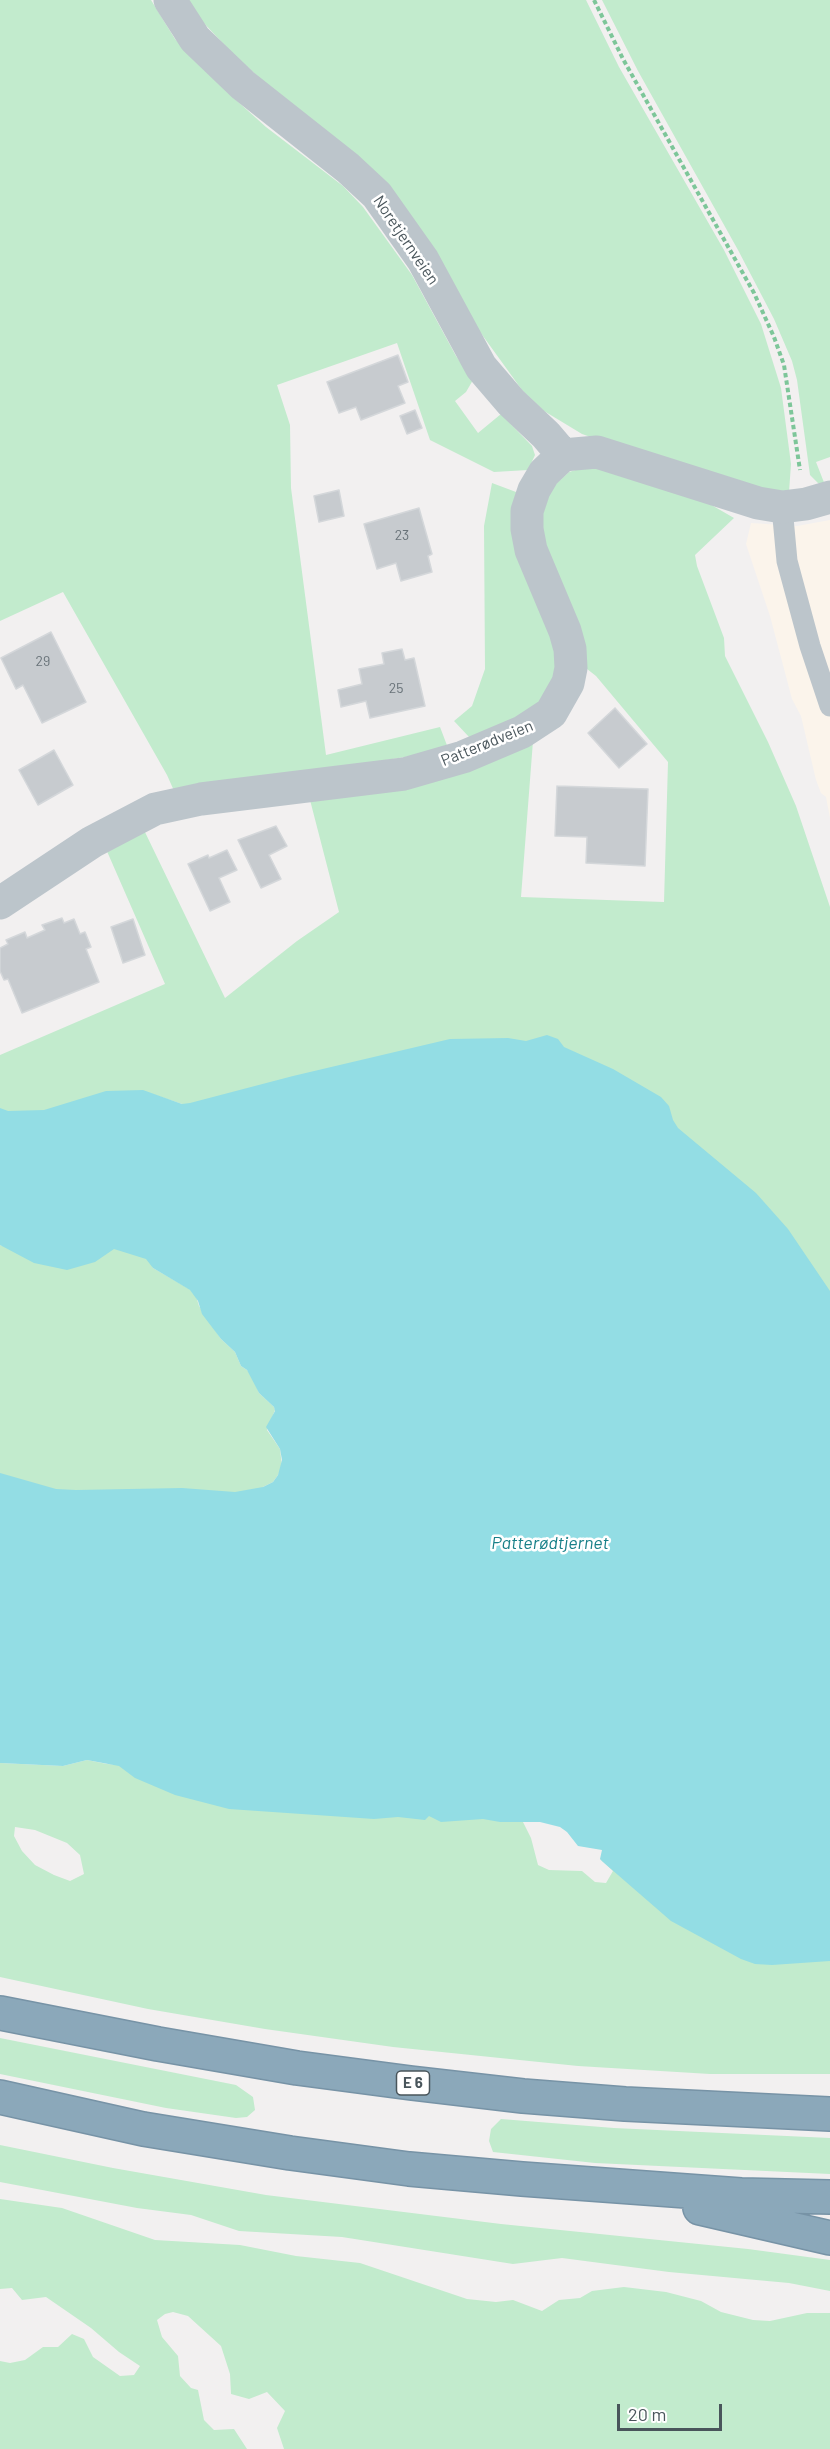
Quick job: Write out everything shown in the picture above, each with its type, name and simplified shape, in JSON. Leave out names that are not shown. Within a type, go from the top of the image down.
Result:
[{"type":"highway","name":"E 6","points":[[0,2013],[297,2068],[411,2083],[523,2096],[602,2102],[830,2114]]},
{"type":"highway","points":[[0,2097],[143,2129],[290,2153],[410,2169],[602,2186],[741,2195],[830,2197]]},
{"type":"highway","points":[[602,2186],[830,2238]]},
{"type":"street","name":"Noretjernveien","points":[[170,0],[195,39],[243,86],[348,168],[377,195],[423,260],[481,367],[563,456]]},
{"type":"street","points":[[563,456],[597,452],[749,501],[806,502]]},
{"type":"street","name":"Patterødveien","points":[[0,903],[92,842],[155,809],[201,799],[404,774],[463,757],[537,724],[551,712],[568,683],[571,668],[570,649],[565,631],[531,550],[527,529],[527,511],[534,490],[544,473],[563,456]]},
{"type":"lane","points":[[806,502],[787,561],[810,646],[830,706]]},
{"type":"path","points":[[594,0],[623,59],[754,293],[774,337],[784,366],[806,502]]},
{"type":"shaded area","points":[[830,520],[830,818],[826,797],[821,793],[816,780],[801,716],[792,699],[770,616],[746,544],[751,523],[797,526]]},
{"type":"green space","points":[[0,0],[151,0],[175,39],[226,91],[266,127],[343,186],[363,207],[412,275],[456,356],[473,380],[466,392],[455,401],[478,433],[501,414],[532,446],[535,455],[528,470],[494,472],[430,440],[397,343],[277,385],[290,425],[291,488],[326,755],[440,727],[448,748],[437,752],[175,793],[63,592],[0,621]]},
{"type":"green space","points":[[189,0],[586,0],[619,67],[724,250],[761,324],[781,388],[791,464],[789,492],[772,493],[637,453],[582,434],[544,411],[522,390],[475,325],[294,109],[232,53],[200,19]]},
{"type":"green space","points":[[602,0],[830,0],[830,457],[816,462],[825,485],[821,486],[810,475],[797,380],[792,361],[774,319],[638,71]]},
{"type":"green space","points":[[603,467],[708,503],[734,518],[695,555],[697,566],[724,638],[725,656],[768,742],[796,806],[830,907],[830,1408],[182,1104],[143,1091],[0,1150],[0,1055],[165,984],[106,849],[143,828],[225,998],[297,941],[339,912],[310,800],[533,741],[521,897],[664,902],[668,762],[596,676],[582,665],[539,540],[545,494],[569,472],[582,468]]},
{"type":"green space","points":[[492,483],[516,492],[558,658],[558,672],[541,706],[470,738],[454,721],[472,706],[485,669],[484,526]]},
{"type":"green space","points":[[98,1209],[151,1262],[153,1268],[191,1290],[196,1296],[199,1306],[221,1339],[235,1352],[241,1366],[252,1376],[259,1393],[274,1407],[275,1410],[267,1430],[280,1449],[282,1466],[273,1482],[263,1487],[254,1503],[0,1540],[0,1245],[3,1246]]},
{"type":"green space","points":[[87,1760],[107,1764],[470,1789],[523,1822],[531,1838],[538,1865],[549,1870],[582,1871],[595,1882],[606,1883],[613,1871],[600,1859],[830,1961],[830,2074],[710,2074],[578,2066],[393,2047],[265,2029],[148,2009],[0,1977],[0,1763],[63,1766]],"holes":[[[15,1827],[35,1830],[67,1843],[80,1855],[84,1874],[70,1881],[35,1865],[22,1851],[14,1836]]]},
{"type":"green space","points":[[0,2038],[236,2085],[253,2097],[255,2110],[247,2117],[236,2118],[166,2108],[0,2074]]},
{"type":"green space","points":[[501,2119],[614,2128],[830,2138],[830,2174],[595,2163],[493,2152],[489,2141],[491,2129]]},
{"type":"green space","points":[[0,2145],[266,2195],[501,2224],[748,2249],[830,2260],[830,2291],[789,2283],[669,2272],[562,2258],[513,2264],[342,2237],[239,2231],[191,2215],[137,2208],[0,2182]]},
{"type":"green space","points":[[0,2199],[62,2208],[155,2240],[240,2245],[296,2256],[360,2263],[467,2299],[496,2302],[513,2300],[542,2311],[559,2300],[580,2298],[592,2291],[624,2287],[666,2292],[701,2301],[721,2312],[753,2320],[770,2321],[807,2313],[830,2313],[830,2449],[284,2449],[277,2428],[285,2411],[267,2392],[249,2399],[231,2394],[230,2374],[221,2346],[188,2316],[173,2312],[157,2320],[162,2337],[178,2356],[180,2376],[191,2388],[198,2390],[204,2420],[214,2430],[234,2429],[247,2449],[0,2449],[0,2361],[10,2363],[25,2360],[43,2347],[58,2347],[72,2334],[84,2339],[93,2357],[120,2376],[134,2375],[140,2366],[46,2297],[22,2300],[12,2288],[0,2289]]},
{"type":"water","name":"Patterødtjernet","points":[[547,1035],[558,1039],[564,1047],[613,1069],[661,1097],[669,1106],[678,1128],[756,1193],[788,1229],[830,1291],[830,1961],[772,1965],[755,1964],[741,1959],[671,1921],[600,1859],[602,1850],[578,1846],[560,1827],[540,1822],[500,1822],[483,1819],[441,1822],[429,1816],[425,1820],[398,1817],[374,1819],[229,1809],[175,1795],[135,1778],[119,1766],[87,1760],[63,1766],[0,1763],[0,1473],[56,1489],[182,1488],[235,1492],[263,1487],[273,1482],[278,1475],[282,1460],[280,1449],[266,1427],[275,1411],[274,1407],[259,1393],[247,1370],[241,1366],[235,1352],[221,1339],[202,1314],[198,1301],[190,1290],[153,1268],[146,1259],[114,1249],[95,1262],[67,1270],[34,1263],[0,1245],[0,1108],[8,1111],[44,1110],[106,1091],[143,1090],[182,1104],[190,1103],[450,1039],[508,1038],[526,1041]]},
{"type":"building","points":[[398,355],[408,382],[398,386],[405,403],[361,420],[356,407],[339,413],[327,382]]},
{"type":"building","points":[[415,410],[422,428],[407,434],[400,416]]},
{"type":"building","points":[[339,490],[344,516],[319,522],[314,496]]},
{"type":"building","points":[[419,508],[432,554],[428,556],[432,572],[401,581],[396,563],[377,569],[364,524]]},
{"type":"building","points":[[51,632],[86,702],[42,723],[23,685],[16,689],[1,658]]},
{"type":"building","points":[[402,649],[405,660],[414,658],[425,706],[370,718],[366,701],[341,707],[338,690],[362,684],[359,669],[384,664],[382,653]]},
{"type":"building","points":[[615,708],[647,744],[619,768],[588,733]]},
{"type":"building","points":[[54,750],[73,785],[38,805],[19,770]]},
{"type":"building","points":[[557,786],[648,789],[645,866],[586,863],[587,837],[555,836]]},
{"type":"building","points":[[276,826],[287,846],[269,855],[281,879],[261,888],[238,840]]},
{"type":"building","points":[[227,850],[237,870],[219,878],[230,902],[210,911],[188,864]]},
{"type":"building","points":[[62,918],[64,923],[74,919],[80,934],[85,932],[91,947],[86,949],[99,982],[22,1013],[8,979],[4,980],[0,971],[0,948],[8,944],[6,940],[25,932],[27,938],[45,930],[42,925]]},
{"type":"building","points":[[133,919],[145,955],[123,963],[111,927]]}]
